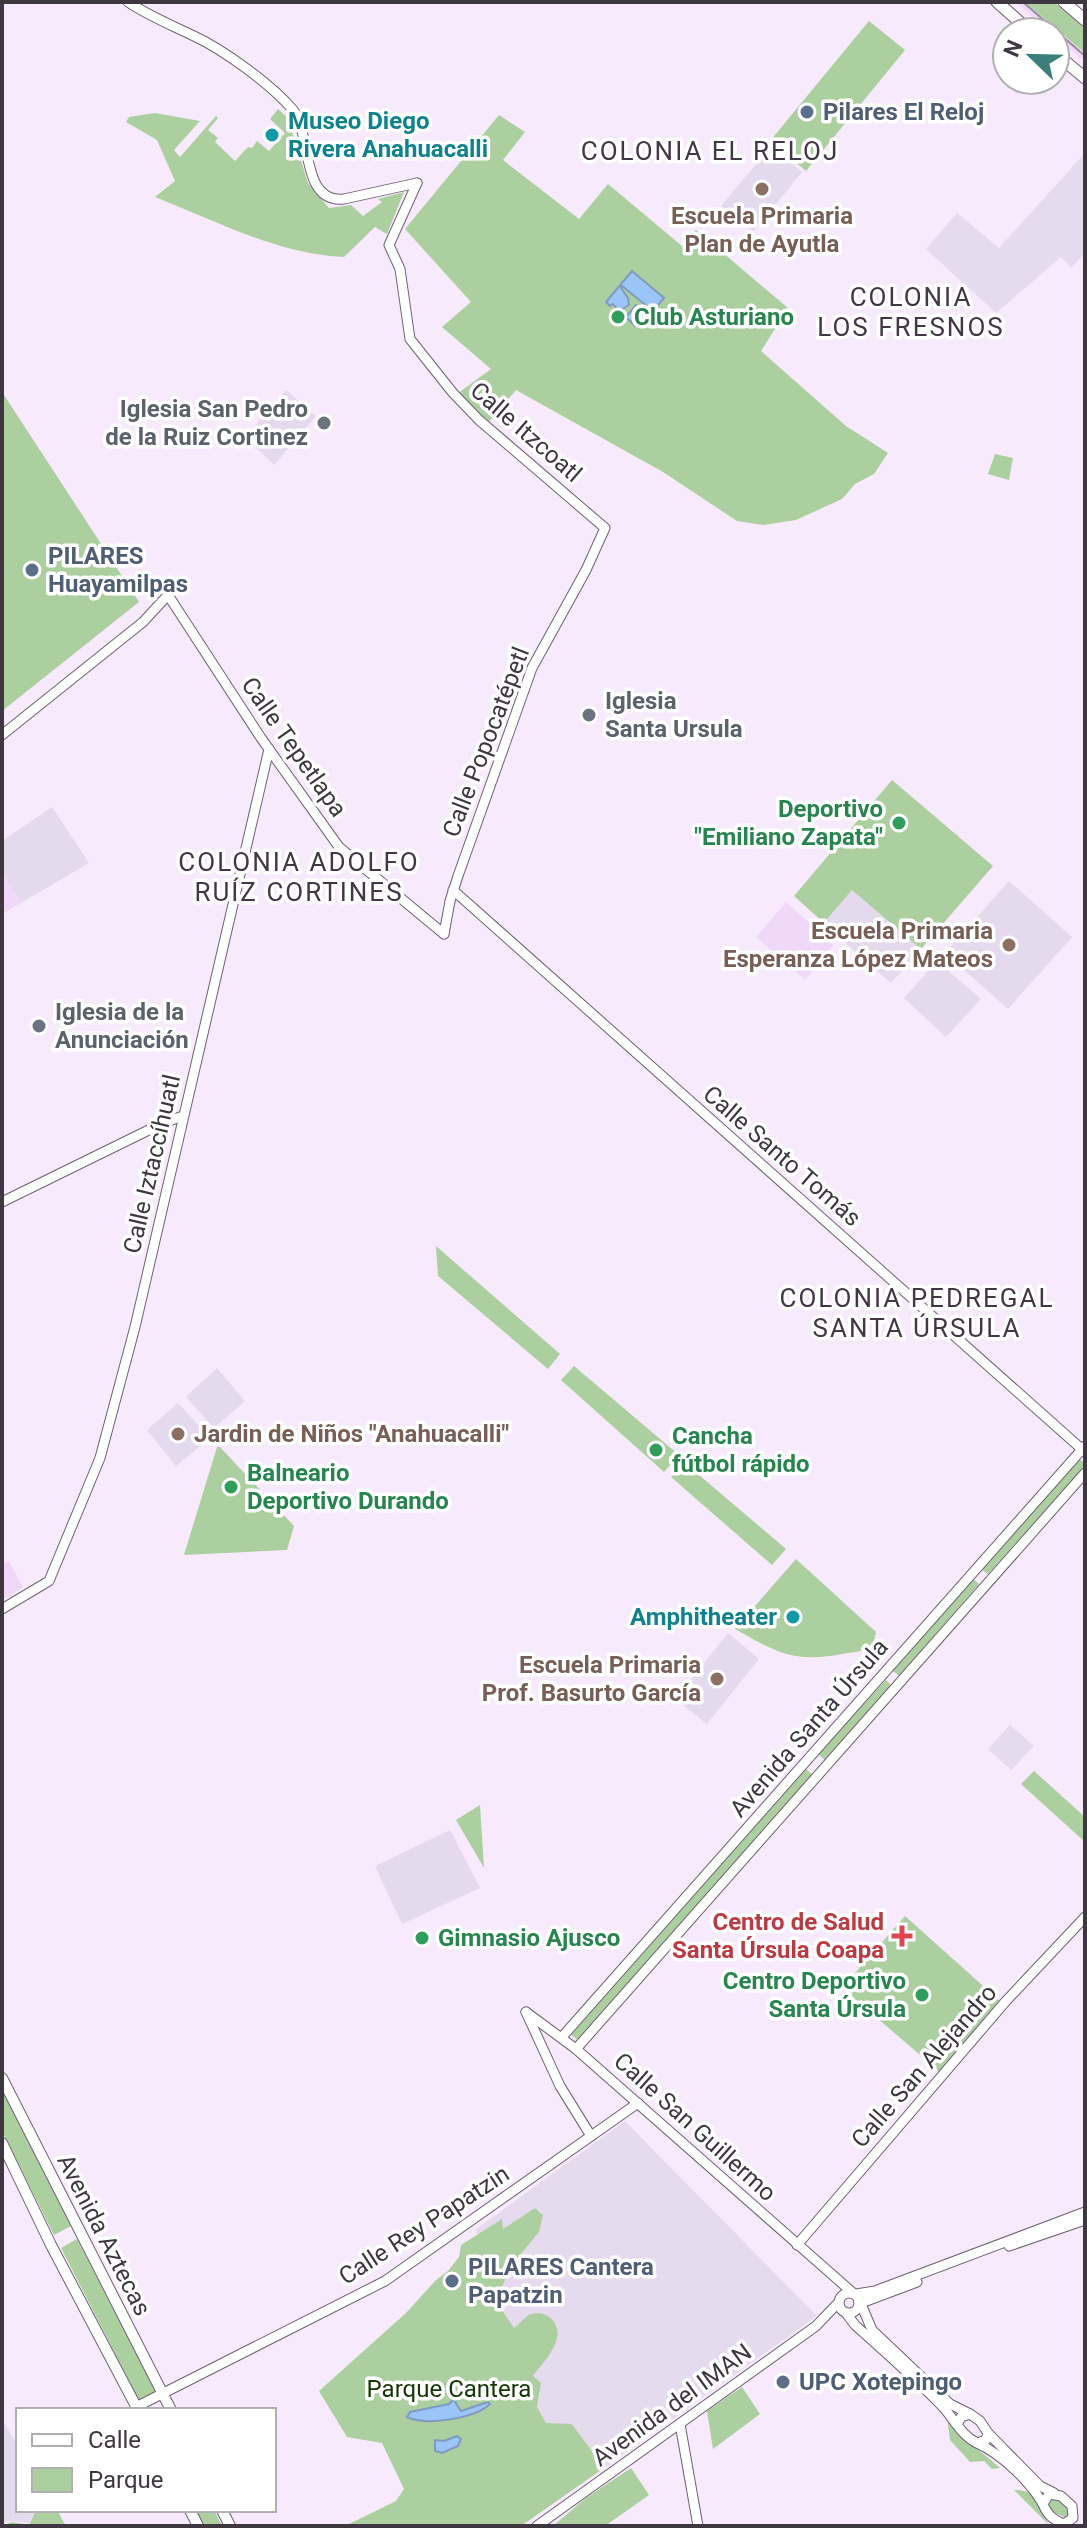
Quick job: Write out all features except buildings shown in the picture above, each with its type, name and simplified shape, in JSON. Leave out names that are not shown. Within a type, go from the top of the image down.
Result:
[{"type":"highway","points":[[997,2],[1013,16]]},
{"type":"highway","points":[[1064,2],[1085,20]]},
{"type":"main road","name":"Avenida Aztecas","points":[[2,2078],[170,2408]]},
{"type":"main road","name":"Avenida Aztecas","points":[[2,2143],[51,2245],[137,2408]]},
{"type":"street","name":"Calle Itzcoatl","points":[[128,2],[147,15],[195,36],[241,64],[294,111],[300,124],[310,173],[315,183],[332,199],[417,183],[389,245],[400,269],[410,339],[479,420],[605,528]]},
{"type":"street","name":"Calle Popocatépetl","points":[[444,934],[453,890],[532,668],[586,570],[605,528]]},
{"type":"street","name":"Calle Tepetlapa","points":[[2,735],[124,638],[168,595],[269,749],[339,847],[444,934]]},
{"type":"street","name":"Calle Iztaccíhuatl","points":[[2,1609],[49,1581],[100,1458],[135,1327],[269,749]]},
{"type":"street","name":"Calle Santo Tomás","points":[[453,890],[1084,1449]]},
{"type":"street","points":[[2,1202],[183,1116]]},
{"type":"street","name":"Avenida Santa Úrsula","points":[[562,2037],[1084,1449]]},
{"type":"street","name":"Avenida Santa Úrsula","points":[[576,2049],[1085,1473]]},
{"type":"street","name":"Calle San Alejandro","points":[[797,2245],[1006,2001],[1085,1917]]},
{"type":"street","name":"Calle San Guillermo","points":[[591,2136],[560,2086],[526,2012],[576,2049],[858,2299]]},
{"type":"street","name":"Calle Rey Papatzin","points":[[137,2408],[385,2281],[638,2103]]},
{"type":"street","points":[[858,2299],[1085,2212]]},
{"type":"street","points":[[858,2299],[1085,2220]]},
{"type":"street","points":[[834,2277],[839,2302],[845,2313],[945,2410],[969,2439],[991,2450],[1024,2480],[1050,2517],[1066,2525],[1074,2513]]},
{"type":"street","points":[[858,2299],[872,2330],[950,2404],[980,2421],[1040,2486],[1067,2500],[1084,2526]]},
{"type":"street","name":"Avenida del IMAN","points":[[540,2526],[816,2326],[839,2302],[858,2299]]},
{"type":"street","name":"Avenida del IMAN","points":[[816,2326],[845,2313],[858,2299]]},
{"type":"street","points":[[957,2425],[961,2417],[970,2414]]},
{"type":"street","points":[[680,2424],[698,2526]]},
{"type":"street","points":[[977,2443],[986,2440],[988,2433]]},
{"type":"street","points":[[1043,2504],[1046,2496],[1054,2493]]},
{"type":"shaded area","points":[[1015,2],[1025,2],[1041,16],[1031,16]]},
{"type":"shaded area","points":[[1071,41],[1085,53],[1085,62],[1071,50]]},
{"type":"shaded area","name":"Escuela Primaria Plan de Ayutla","points":[[771,146],[802,172],[753,232],[721,206]]},
{"type":"shaded area","points":[[1085,153],[1085,253],[1071,268],[1061,257],[996,313],[926,249],[957,213],[999,248]]},
{"type":"shaded area","points":[[286,390],[316,416],[274,465],[245,437]]},
{"type":"shaded area","points":[[52,807],[89,863],[21,903],[2,872],[2,841]]},
{"type":"shaded area","points":[[2,872],[21,903],[2,914]]},
{"type":"shaded area","name":"Escuela Primaria Esperanza López Mateos","points":[[1009,881],[1072,937],[1008,1009],[945,953]]},
{"type":"shaded area","points":[[852,890],[921,949],[891,983],[824,924]]},
{"type":"shaded area","points":[[786,902],[834,945],[805,980],[756,937]]},
{"type":"shaded area","points":[[937,961],[981,999],[946,1037],[904,998]]},
{"type":"shaded area","points":[[217,1368],[245,1401],[214,1428],[186,1397]]},
{"type":"shaded area","name":"Jardin de Niños \"Anahuacalli\"","points":[[178,1403],[210,1438],[176,1466],[147,1430]]},
{"type":"shaded area","points":[[9,1561],[23,1587],[2,1600],[2,1564]]},
{"type":"shaded area","name":"Escuela Primaria Prof. Basurto García","points":[[728,1633],[759,1659],[707,1724],[675,1699]]},
{"type":"shaded area","points":[[1010,1725],[1034,1746],[1011,1770],[988,1749]]},
{"type":"shaded area","points":[[450,1830],[480,1888],[402,1924],[375,1866]]},
{"type":"shaded area","points":[[625,2121],[817,2316],[604,2468],[572,2424],[546,2424],[537,2407],[540,2394],[533,2377],[556,2342],[557,2326],[551,2318],[525,2318],[514,2328],[496,2301],[511,2266],[539,2232],[542,2212],[535,2208],[485,2245],[475,2230]]},
{"type":"shaded area","points":[[2,2420],[16,2443],[16,2512],[34,2512],[29,2523],[2,2523]]},
{"type":"green space","points":[[1025,2],[1054,2],[1071,16],[1041,16]]},
{"type":"green space","points":[[1071,16],[1085,28],[1085,53],[1071,41]]},
{"type":"green space","points":[[869,21],[905,50],[806,171],[770,141]]},
{"type":"green space","points":[[278,109],[288,118],[308,183],[329,208],[351,205],[363,216],[382,202],[378,199],[404,192],[387,234],[375,227],[344,257],[319,255],[248,235],[155,197],[175,181],[157,140],[126,122],[129,117],[155,113],[200,121],[174,150],[180,157],[216,116],[218,118],[208,130],[218,138],[215,142],[235,161],[257,141],[269,151],[285,133],[270,119]]},
{"type":"green space","name":"Club Asturiano","points":[[499,115],[525,132],[503,160],[579,219],[608,184],[682,246],[696,230],[788,308],[761,351],[846,426],[888,453],[874,474],[855,484],[842,499],[796,520],[763,525],[737,521],[663,472],[516,390],[489,422],[457,394],[491,369],[442,327],[471,302],[405,229]]},
{"type":"green space","points":[[2,392],[139,602],[2,711]]},
{"type":"green space","points":[[995,454],[1013,458],[1009,480],[988,474]]},
{"type":"green space","name":"Deportivo \"Emiliano Zapata\"","points":[[892,780],[993,866],[921,949],[852,890],[824,923],[794,896]]},
{"type":"green space","points":[[436,1246],[560,1354],[548,1369],[438,1276]]},
{"type":"green space","points":[[574,1366],[679,1455],[664,1472],[561,1380]]},
{"type":"green space","name":"Balneario Deportivo Durando","points":[[217,1447],[294,1526],[287,1550],[184,1555]]},
{"type":"green space","points":[[1079,1459],[1085,1463],[1084,1467],[988,1574],[981,1569]]},
{"type":"green space","points":[[685,1463],[786,1549],[772,1565],[671,1477]]},
{"type":"green space","points":[[796,1559],[876,1632],[873,1646],[858,1652],[798,1656],[775,1650],[735,1629]]},
{"type":"green space","points":[[972,1578],[979,1584],[899,1676],[893,1671]]},
{"type":"green space","points":[[886,1680],[892,1686],[825,1760],[818,1754]]},
{"type":"green space","points":[[806,1769],[813,1775],[578,2040],[571,2035]]},
{"type":"green space","points":[[1034,1771],[1085,1817],[1085,1842],[1021,1784]]},
{"type":"green space","points":[[480,1805],[484,1868],[456,1820]]},
{"type":"green space","name":"Centro Deportivo Santa Úrsula","points":[[905,1916],[1001,2002],[940,2072],[842,1988]]},
{"type":"green space","points":[[2,2089],[71,2226],[54,2235],[2,2131]]},
{"type":"green space","name":"Parque Cantera","points":[[535,2208],[543,2215],[539,2232],[511,2266],[496,2301],[514,2328],[535,2313],[546,2315],[554,2322],[558,2332],[555,2343],[533,2376],[541,2383],[537,2407],[546,2423],[572,2424],[604,2468],[521,2526],[345,2526],[396,2501],[404,2489],[382,2443],[347,2437],[319,2391],[448,2271],[459,2257],[461,2245],[502,2219],[503,2229]]},
{"type":"green space","points":[[77,2239],[157,2393],[140,2402],[61,2248]]},
{"type":"green space","points":[[742,2387],[760,2414],[713,2449],[707,2411]]},
{"type":"green space","points":[[947,2417],[965,2439],[1000,2468],[992,2469],[984,2461],[970,2462],[950,2440]]},
{"type":"green space","points":[[631,2468],[649,2495],[605,2526],[553,2526],[586,2498]]},
{"type":"green space","points":[[1014,2490],[1033,2496],[1049,2525]]},
{"type":"green space","points":[[1049,2499],[1063,2502],[1070,2514],[1066,2518],[1051,2511],[1047,2504]]},
{"type":"green space","points":[[35,2512],[58,2512],[66,2526],[2,2526],[12,2522],[29,2525]]},
{"type":"green space","points":[[196,2512],[215,2512],[222,2526],[203,2526]]},
{"type":"water","points":[[632,271],[664,298],[646,320],[642,318],[635,326],[626,317],[636,305],[644,314],[648,307],[622,286],[629,305],[619,311],[606,302]]},
{"type":"water","points":[[463,2389],[466,2391],[455,2402],[461,2411],[488,2402],[490,2404],[473,2414],[449,2420],[425,2421],[407,2417],[410,2412],[449,2404]]},
{"type":"water","points":[[457,2436],[461,2439],[458,2446],[442,2453],[435,2451],[435,2440],[444,2441]]},
{"type":"tram line","points":[[1023,2],[1085,56]]},
{"type":"place","name":"Pilares El Reloj","points":[[807,112]]},
{"type":"place","name":"Museo Diego Rivera Anahuacalli","points":[[272,135]]},
{"type":"place","name":"Escuela Primaria Plan de Ayutla","points":[[762,189]]},
{"type":"place","name":"Club Asturiano","points":[[618,317]]},
{"type":"place","name":"Iglesia San Pedro de la Ruiz Cortinez","points":[[324,423]]},
{"type":"place","name":"PILARES Huayamilpas","points":[[32,570]]},
{"type":"place","name":"Iglesia Santa Ursula","points":[[589,715]]},
{"type":"place","name":"Deportivo \"Emiliano Zapata\"","points":[[899,823]]},
{"type":"place","name":"Escuela Primaria Esperanza López Mateos","points":[[1009,945]]},
{"type":"place","name":"Iglesia de la Anunciación","points":[[39,1026]]},
{"type":"place","name":"Jardin de Niños \"Anahuacalli\"","points":[[178,1434]]},
{"type":"place","name":"Cancha fútbol rápido","points":[[656,1450]]},
{"type":"place","name":"Balneario Deportivo Durando","points":[[231,1487]]},
{"type":"place","name":"Amphitheater","points":[[793,1617]]},
{"type":"place","name":"Escuela Primaria Prof. Basurto García","points":[[717,1679]]},
{"type":"place","name":"Centro de Salud Santa Úrsula Coapa","points":[[902,1936]]},
{"type":"place","name":"Gimnasio Ajusco","points":[[422,1938]]},
{"type":"place","name":"Centro Deportivo Santa Úrsula","points":[[922,1995]]},
{"type":"place","name":"PILARES Cantera Papatzin","points":[[452,2281]]},
{"type":"place","name":"UPC Xotepingo","points":[[783,2382]]},
{"type":"district","name":"COLONIA EL RELOJ","points":[[710,151]]},
{"type":"district","name":"COLONIA LOS FRESNOS","points":[[911,312]]},
{"type":"district","name":"COLONIA ADOLFO RUÍZ CORTINES","points":[[299,877]]},
{"type":"district","name":"COLONIA PEDREGAL SANTA ÚRSULA","points":[[917,1313]]}]
